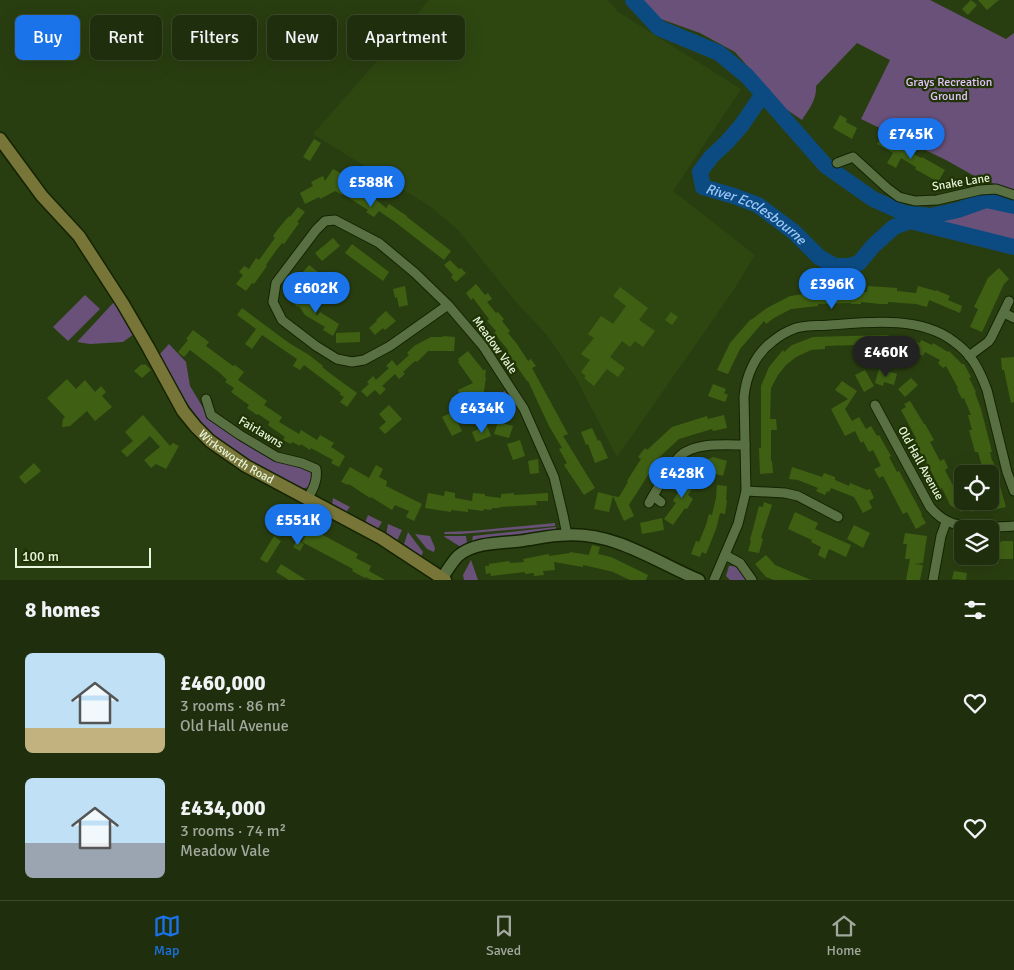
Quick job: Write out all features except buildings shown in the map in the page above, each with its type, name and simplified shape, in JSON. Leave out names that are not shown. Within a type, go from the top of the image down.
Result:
[{"type":"main road","name":"Wirksworth Road","points":[[0,139],[42,196],[79,236],[123,304],[183,411],[196,427],[210,440],[246,466],[381,538],[444,579]]},
{"type":"street","name":"Snake Lane","points":[[837,163],[853,157],[899,197],[915,200],[937,200],[980,190],[996,189],[1014,196]]},
{"type":"street","name":"Meadow Vale","points":[[448,305],[390,346],[364,360],[352,362],[337,359],[316,346],[282,320],[273,302],[276,284],[316,230],[325,221],[335,220],[379,243],[415,273],[448,305],[483,346],[524,409],[554,477],[567,534]]},
{"type":"street","points":[[969,356],[991,338],[1009,301]]},
{"type":"street","points":[[1004,313],[1014,318]]},
{"type":"street","points":[[714,580],[738,524],[746,491],[745,387],[752,366],[761,353],[772,341],[797,328],[869,322],[917,325],[953,340],[979,369],[987,390],[1007,472],[1014,491]]},
{"type":"street","name":"Fairlawns","points":[[206,399],[211,414],[240,435],[277,457],[302,463],[316,470],[317,475],[314,486],[308,498]]},
{"type":"street","name":"Old Hall Avenue","points":[[875,405],[930,507],[946,522]]},
{"type":"street","points":[[654,500],[670,468],[681,455],[699,446],[745,445]]},
{"type":"street","points":[[746,491],[785,493],[798,496],[838,517]]},
{"type":"street","points":[[933,580],[940,536],[946,522],[965,526],[1014,526]]},
{"type":"street","name":"Wirksworth Road","points":[[444,579],[456,558],[482,545],[567,534],[596,537],[622,544],[699,580]]},
{"type":"street","points":[[725,555],[740,563],[752,580]]},
{"type":"shaded area","points":[[429,0],[608,0],[618,12],[741,89],[673,191],[755,255],[733,291],[617,457],[576,378],[547,335],[516,302],[458,230],[431,207],[313,134],[378,60],[465,60],[465,15],[416,15]]},
{"type":"green space","name":"Grays Recreation Ground","points":[[640,0],[930,0],[1006,39],[1014,33],[1014,191],[976,177],[946,160],[861,119],[890,60],[857,43],[816,86],[814,100],[802,120],[786,109],[735,52],[700,33],[658,18]]},
{"type":"green space","points":[[981,207],[1014,213],[1014,240],[939,222]]},
{"type":"green space","points":[[85,295],[100,309],[68,341],[53,327]]},
{"type":"green space","points":[[115,301],[134,334],[123,342],[90,344],[77,342]]},
{"type":"green space","points":[[169,344],[186,362],[190,386],[208,416],[246,444],[270,458],[312,473],[310,486],[302,488],[295,486],[261,468],[234,451],[202,423],[188,405],[159,355]]},
{"type":"green space","points":[[505,391],[511,402],[470,418],[468,411]]},
{"type":"green space","points":[[333,498],[350,507],[346,512],[332,505]]},
{"type":"green space","points":[[368,515],[382,522],[377,530],[365,523]]},
{"type":"green space","points":[[555,523],[555,526],[444,534],[445,532]]},
{"type":"green space","points":[[388,524],[402,530],[397,541],[386,535]]},
{"type":"green space","points":[[556,527],[556,530],[472,541],[473,536]]},
{"type":"green space","points":[[408,532],[423,552],[421,557],[404,544]]},
{"type":"green space","points":[[415,534],[430,536],[435,548],[434,552],[427,549]]},
{"type":"green space","points":[[444,536],[466,536],[467,543],[462,547]]},
{"type":"green space","points":[[471,560],[478,580],[464,580],[463,575]]},
{"type":"green space","points":[[729,566],[738,568],[747,580],[730,580],[726,576]]},
{"type":"waterway","name":"River Ecclesbourne","points":[[633,0],[659,28],[719,53],[747,76],[826,166],[873,199],[904,213],[931,216],[958,210],[986,200],[1014,206]]},
{"type":"waterway","name":"River Ecclesbourne","points":[[763,94],[741,126],[711,157],[700,172],[703,187],[758,205],[794,232],[819,257],[835,266],[849,266],[859,263],[873,246],[894,227],[910,221],[1014,247]]}]
